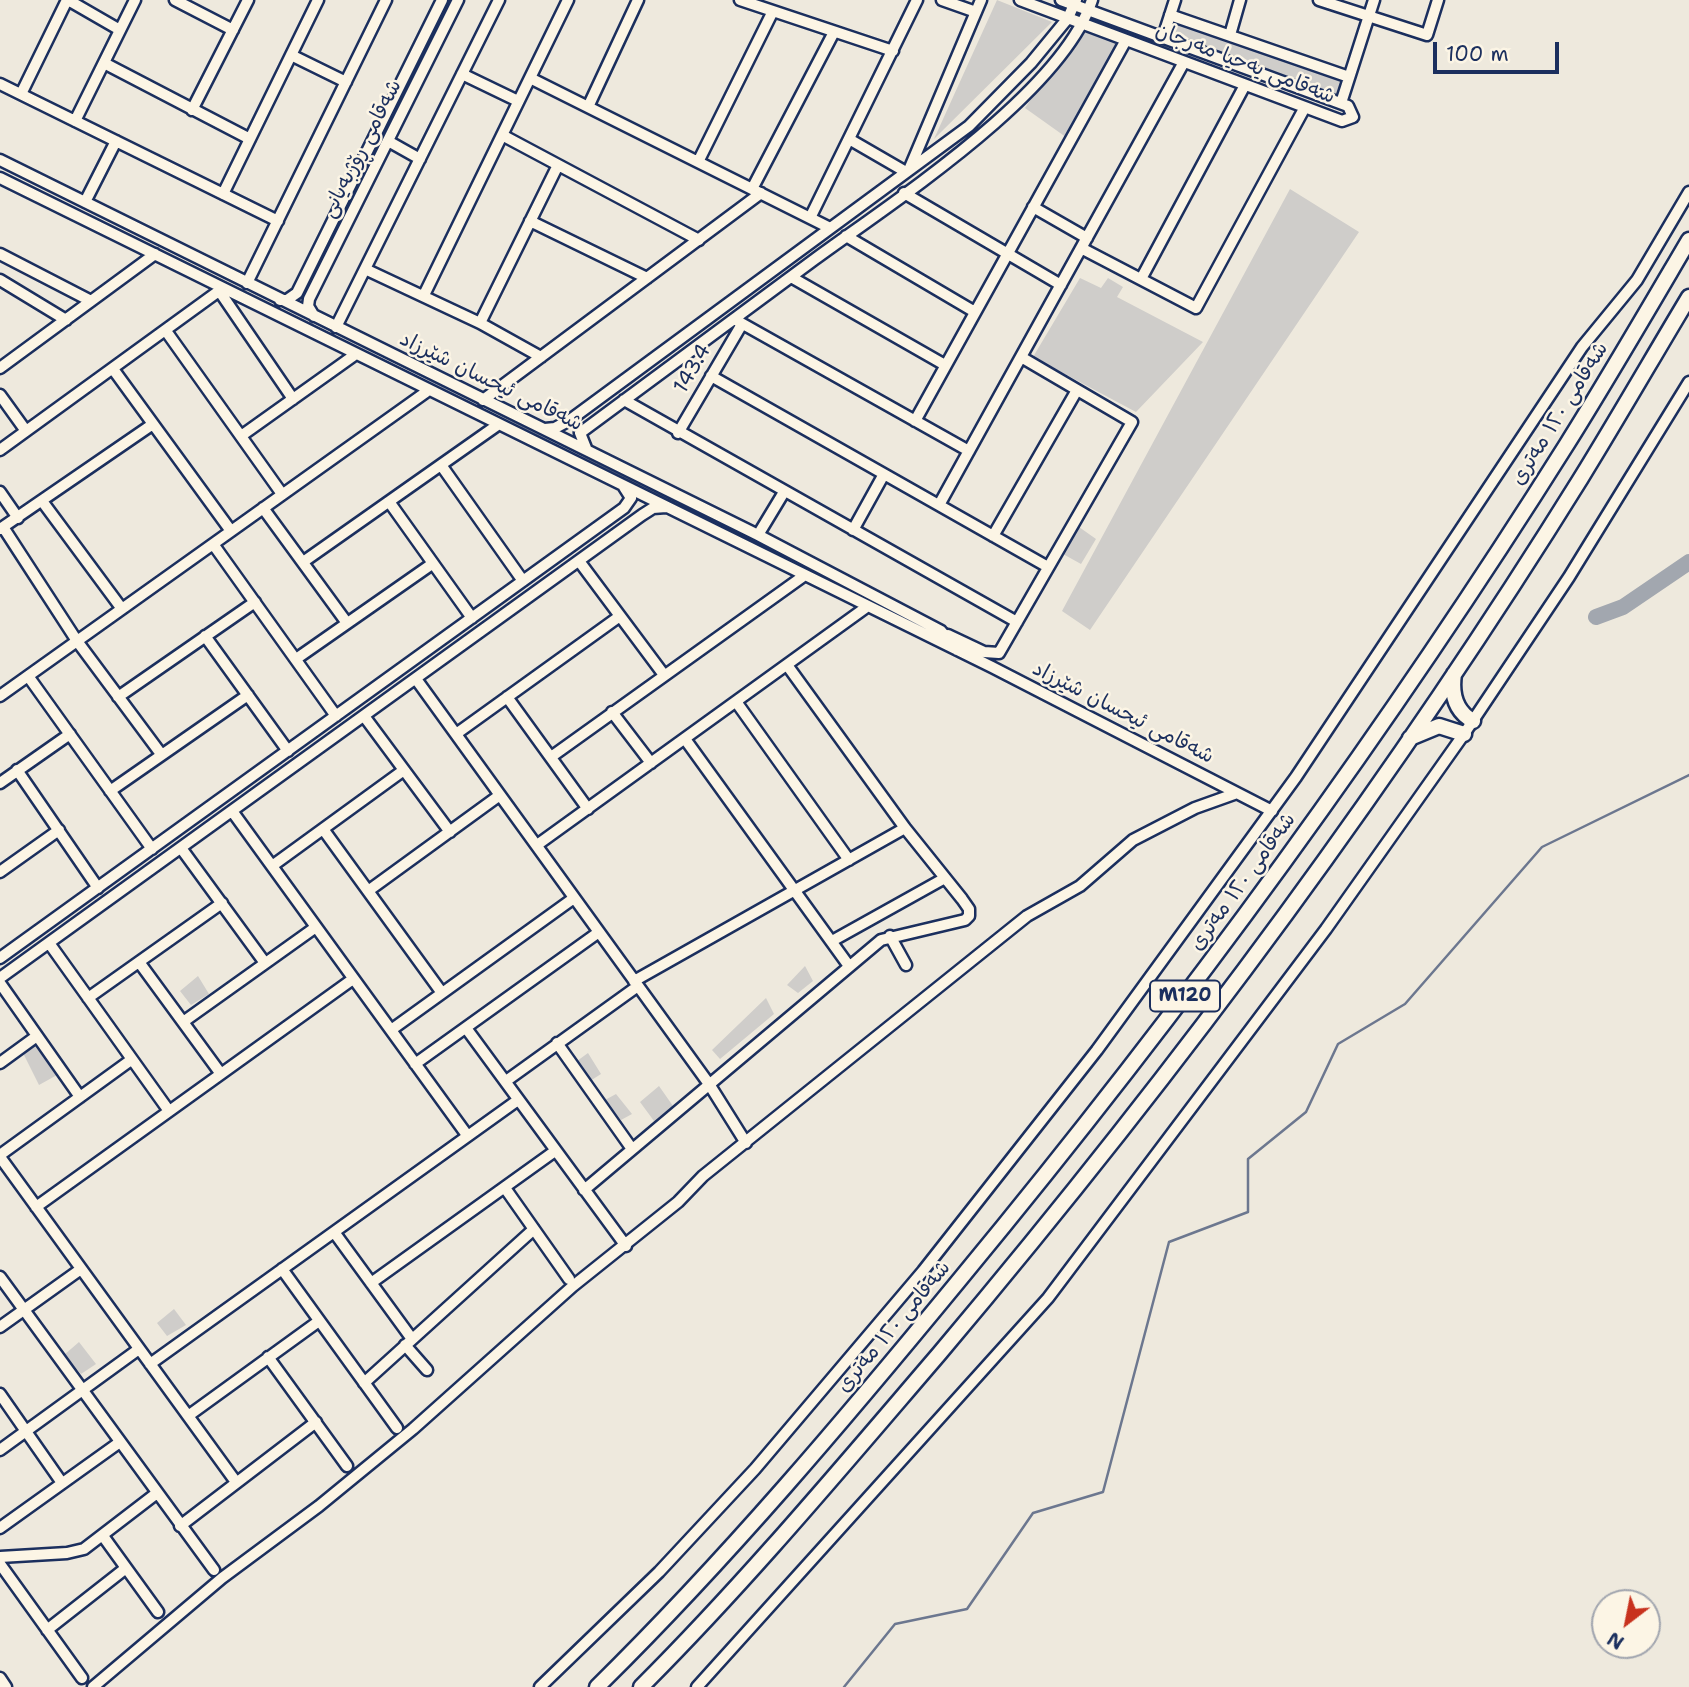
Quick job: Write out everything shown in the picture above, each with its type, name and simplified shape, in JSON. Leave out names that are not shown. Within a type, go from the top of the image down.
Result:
[{"type":"highway","name":"شەقامی ١٢٠ مەتری","points":[[597,1687],[698,1582],[857,1404],[1007,1222],[1153,1038],[1289,857],[1473,590],[1569,442],[1689,240]]},
{"type":"highway","name":"M120","points":[[640,1687],[749,1573],[1037,1238],[1188,1043],[1456,670],[1581,478],[1689,297]]},
{"type":"highway","points":[[1456,670],[1453,682],[1455,701],[1464,715],[1473,721]]},
{"type":"highway","points":[[1408,739],[1439,726],[1464,734]]},
{"type":"street","points":[[21,94],[67,0],[120,30]]},
{"type":"street","points":[[75,121],[135,0]]},
{"type":"street","points":[[175,0],[233,30]]},
{"type":"street","points":[[192,110],[248,0]]},
{"type":"street","points":[[223,194],[317,0]]},
{"type":"street","points":[[247,283],[386,0]]},
{"type":"street","name":"شەقامی ڕۆژبەیانی","points":[[297,293],[442,0]]},
{"type":"street","name":"شەقامی ڕۆژبەیانی","points":[[309,299],[458,0]]},
{"type":"street","points":[[336,327],[499,0]]},
{"type":"street","points":[[424,295],[568,0]]},
{"type":"street","points":[[587,107],[638,0]]},
{"type":"street","points":[[740,0],[893,51]]},
{"type":"street","points":[[810,218],[917,0]]},
{"type":"street","points":[[942,0],[976,12]]},
{"type":"street","points":[[907,171],[981,0]]},
{"type":"street","name":"شەقامی یەحیا مەرجان","points":[[1020,0],[1064,22],[1083,24],[1342,121],[1350,120],[1352,108],[1341,103],[1163,37],[1090,5],[1061,0]]},
{"type":"street","points":[[1163,37],[1175,0]]},
{"type":"street","points":[[1230,35],[1240,0]]},
{"type":"street","points":[[1319,0],[1427,35],[1438,0]]},
{"type":"street","points":[[1341,103],[1374,0]]},
{"type":"street","points":[[542,429],[555,428],[570,420],[969,126],[1031,63],[1064,22],[1075,3]]},
{"type":"street","points":[[580,433],[738,321],[813,260],[993,125],[1037,81],[1074,36],[1083,24],[1090,5]]},
{"type":"street","points":[[698,162],[773,11]]},
{"type":"street","points":[[1170,15],[1349,77]]},
{"type":"street","points":[[1064,22],[1074,36]]},
{"type":"street","points":[[484,400],[699,240],[756,191],[834,32]]},
{"type":"street","points":[[915,421],[1126,40]]},
{"type":"street","points":[[291,55],[346,82]]},
{"type":"street","points":[[414,59],[426,65]]},
{"type":"street","points":[[939,505],[1184,62]]},
{"type":"street","points":[[104,63],[250,139]]},
{"type":"street","points":[[462,74],[518,101]]},
{"type":"street","points":[[530,78],[830,228]]},
{"type":"street","points":[[0,84],[278,221]]},
{"type":"street","points":[[1141,279],[1245,85]]},
{"type":"street","points":[[1081,248],[1196,308],[1305,107]]},
{"type":"street","points":[[502,135],[699,240]]},
{"type":"street","points":[[849,139],[907,171]]},
{"type":"street","points":[[85,202],[116,141]]},
{"type":"street","points":[[388,141],[420,159]]},
{"type":"street","name":"شەقامی ئیحسان شێرزاد","points":[[0,160],[758,535],[941,632],[957,650]]},
{"type":"street","points":[[480,323],[558,164]]},
{"type":"street","name":"شەقامی ئیحسان شێرزاد","points":[[0,178],[155,254],[221,290],[957,650],[1272,811]]},
{"type":"street","points":[[540,1687],[707,1521],[923,1271],[1097,1050],[1272,811],[1462,533],[1582,347],[1637,280],[1689,192]]},
{"type":"street","points":[[904,193],[1061,285]]},
{"type":"street","points":[[1033,207],[1087,238]]},
{"type":"street","points":[[100,227],[107,213]]},
{"type":"street","points":[[530,221],[647,278]]},
{"type":"street","points":[[846,236],[975,312]]},
{"type":"street","points":[[804,247],[813,260]]},
{"type":"street","points":[[0,254],[91,301]]},
{"type":"street","points":[[0,368],[155,254]]},
{"type":"street","points":[[365,269],[424,295],[541,357]]},
{"type":"street","points":[[791,277],[945,365]]},
{"type":"street","points":[[1,283],[66,320]]},
{"type":"street","points":[[0,450],[221,290],[293,399]]},
{"type":"street","points":[[280,300],[287,300],[297,293],[302,300],[309,299],[308,306],[314,316]]},
{"type":"street","points":[[738,321],[969,451]]},
{"type":"street","name":"143.4","points":[[678,433],[711,376],[738,321]]},
{"type":"street","points":[[166,331],[282,494]]},
{"type":"street","points":[[378,365],[385,351]]},
{"type":"street","points":[[241,436],[356,354]]},
{"type":"street","points":[[941,632],[993,654],[999,653],[1132,422],[1021,357]]},
{"type":"street","points":[[113,369],[232,531]]},
{"type":"street","points":[[711,376],[1048,567]]},
{"type":"street","points":[[697,1687],[1048,1298],[1326,929],[1464,734],[1569,577],[1689,382]]},
{"type":"street","points":[[0,696],[429,390]]},
{"type":"street","points":[[993,536],[1077,390]]},
{"type":"street","points":[[0,395],[26,431]]},
{"type":"street","points":[[624,400],[678,433],[1017,622]]},
{"type":"street","points":[[570,420],[570,429],[580,433]]},
{"type":"street","points":[[153,424],[2,528],[77,641],[161,754]]},
{"type":"street","points":[[303,562],[499,424]]},
{"type":"street","points":[[580,433],[580,440],[588,451]]},
{"type":"street","points":[[441,465],[523,581]]},
{"type":"street","points":[[853,530],[884,474]]},
{"type":"street","points":[[0,958],[624,508],[631,496],[622,485]]},
{"type":"street","points":[[0,492],[18,518]]},
{"type":"street","points":[[758,535],[784,492]]},
{"type":"street","points":[[42,501],[122,609]]},
{"type":"street","points":[[390,502],[472,618]]},
{"type":"street","points":[[80,1097],[0,981],[653,508],[666,507]]},
{"type":"street","points":[[263,508],[348,623]]},
{"type":"street","points":[[624,508],[634,512],[635,521]]},
{"type":"street","points":[[721,533],[728,520]]},
{"type":"street","points":[[214,544],[336,716]]},
{"type":"street","points":[[579,561],[664,675]]},
{"type":"street","points":[[296,659],[432,564]]},
{"type":"street","points":[[551,757],[805,575]]},
{"type":"street","points":[[118,697],[255,602]]},
{"type":"street","points":[[537,845],[868,606]]},
{"type":"street","points":[[456,734],[620,616]]},
{"type":"street","points":[[205,636],[288,751]]},
{"type":"street","points":[[584,1189],[849,966],[890,936],[965,920],[969,909],[905,828],[787,665]]},
{"type":"street","points":[[28,676],[152,849]]},
{"type":"street","points":[[416,679],[709,1084],[747,1143]]},
{"type":"street","points":[[386,681],[394,694]]},
{"type":"street","points":[[110,791],[248,695]]},
{"type":"street","points":[[507,697],[588,809]]},
{"type":"street","points":[[737,702],[849,860]]},
{"type":"street","points":[[612,712],[651,763]]},
{"type":"street","points":[[364,716],[450,832]]},
{"type":"street","points":[[0,783],[70,734]]},
{"type":"street","points":[[685,739],[849,966]]},
{"type":"street","points":[[17,770],[98,888]]},
{"type":"street","points":[[272,866],[404,770]]},
{"type":"street","points":[[93,1687],[222,1578],[319,1506],[396,1443],[573,1286],[626,1246],[703,1176],[1027,916],[1080,886],[1133,840],[1195,808],[1237,793]]},
{"type":"street","points":[[368,891],[500,795]]},
{"type":"street","points":[[232,811],[467,1135]]},
{"type":"street","points":[[506,1082],[636,984],[905,828]]},
{"type":"street","points":[[323,829],[442,993]]},
{"type":"street","points":[[0,872],[58,830]]},
{"type":"street","points":[[181,848],[265,963]]},
{"type":"street","points":[[128,866],[138,879]]},
{"type":"street","points":[[832,942],[946,878]]},
{"type":"street","points":[[391,1030],[574,898]]},
{"type":"street","points":[[88,998],[222,903]]},
{"type":"street","points":[[183,1022],[316,927]]},
{"type":"street","points":[[415,1064],[599,932]]},
{"type":"street","points":[[890,936],[906,965]]},
{"type":"street","points":[[49,943],[169,1111]]},
{"type":"street","points":[[139,962],[220,1074]]},
{"type":"street","points":[[36,1207],[354,979]]},
{"type":"street","points":[[466,1028],[626,1246]]},
{"type":"street","points":[[0,1063],[37,1036]]},
{"type":"street","points":[[557,1043],[632,1149]]},
{"type":"street","points":[[131,1060],[0,1156],[236,1482]]},
{"type":"street","points":[[150,1364],[518,1100]]},
{"type":"street","points":[[371,1283],[555,1152]]},
{"type":"street","points":[[505,1188],[569,1279]]},
{"type":"street","points":[[364,1383],[534,1229]]},
{"type":"street","points":[[334,1232],[371,1283],[427,1370]]},
{"type":"street","points":[[0,1327],[81,1269]]},
{"type":"street","points":[[282,1269],[397,1428]]},
{"type":"street","points":[[0,1277],[214,1570]]},
{"type":"street","points":[[188,1416],[319,1321]]},
{"type":"street","points":[[0,1450],[139,1349]]},
{"type":"street","points":[[268,1357],[347,1466]]},
{"type":"street","points":[[0,1394],[62,1483]]},
{"type":"street","points":[[180,1525],[316,1422]]},
{"type":"street","points":[[0,1528],[120,1442]]},
{"type":"street","points":[[0,1557],[76,1552],[103,1536],[156,1493]]},
{"type":"street","points":[[103,1536],[158,1612]]},
{"type":"street","points":[[0,1564],[82,1678]]},
{"type":"street","points":[[47,1630],[126,1568]]},
{"type":"street","points":[[0,1678],[6,1687]]},
{"type":"shaded area","points":[[997,0],[1052,22],[934,139]]},
{"type":"shaded area","points":[[1170,15],[1349,77],[1344,92],[1333,94],[1238,65],[1163,37]]},
{"type":"shaded area","points":[[1083,24],[1126,40],[1070,140],[1025,108]]},
{"type":"shaded area","points":[[1290,189],[1359,232],[1090,630],[1062,611]]},
{"type":"shaded area","points":[[1080,278],[1101,288],[1108,278],[1123,287],[1117,297],[1203,342],[1136,412],[1033,357]]},
{"type":"shaded area","points":[[1079,527],[1096,539],[1081,564],[1063,554]]},
{"type":"shaded area","points":[[805,966],[813,981],[798,993],[787,985]]},
{"type":"shaded area","points":[[198,976],[209,994],[191,1005],[180,991]]},
{"type":"shaded area","points":[[766,998],[774,1014],[720,1059],[712,1050]]},
{"type":"shaded area","points":[[34,1045],[57,1075],[39,1085],[23,1053]]},
{"type":"shaded area","points":[[588,1053],[601,1074],[590,1081],[577,1061]]},
{"type":"shaded area","points":[[659,1086],[673,1106],[654,1121],[640,1102]]},
{"type":"shaded area","points":[[616,1094],[632,1114],[621,1120],[605,1100]]},
{"type":"shaded area","points":[[174,1309],[186,1325],[167,1336],[157,1323]]},
{"type":"shaded area","points":[[79,1342],[96,1364],[81,1374],[64,1355]]},
{"type":"waterway","points":[[1596,617],[1623,607],[1689,562]]},
{"type":"waterway","points":[[844,1687],[895,1624],[967,1609],[1033,1513],[1103,1492],[1169,1242],[1248,1212],[1248,1159],[1306,1112],[1338,1044],[1405,1004],[1542,847],[1689,775]]}]
